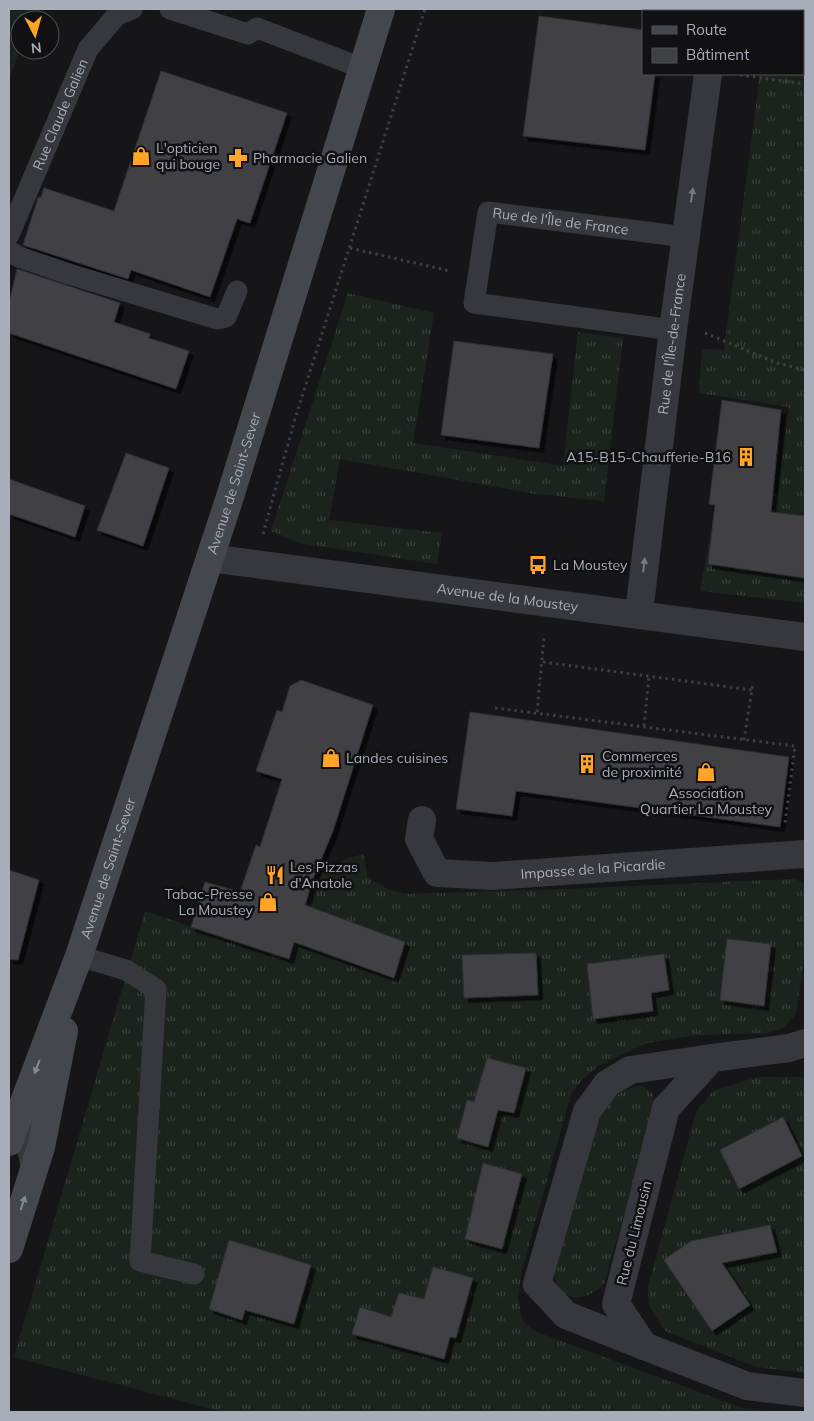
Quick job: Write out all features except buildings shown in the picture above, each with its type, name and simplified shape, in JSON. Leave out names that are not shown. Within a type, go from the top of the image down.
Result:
[{"type":"main road","name":"Avenue de Saint-Sever","points":[[9,1142],[15,1106],[79,956],[210,558],[382,9]]},
{"type":"main road","name":"Avenue de Saint-Sever","points":[[9,1249],[41,1147],[79,956]]},
{"type":"street","name":"Rue de l'Île-de-France","points":[[639,613],[673,330],[708,75]]},
{"type":"street","name":"Avenue de la Moustey","points":[[210,558],[639,613],[805,637]]},
{"type":"street","name":"Impasse de la Picardie","points":[[422,820],[420,839],[437,874],[493,876],[793,855]]},
{"type":"street","points":[[805,1043],[789,1048],[630,1070],[607,1084],[587,1111],[537,1284],[566,1315],[747,1386],[805,1393]]},
{"type":"street","name":"Rue du Limousin","points":[[644,1346],[616,1304],[666,1108],[712,1058]]},
{"type":"lane","name":"Rue Claude Galien","points":[[9,235],[88,50],[117,15],[132,9]]},
{"type":"lane","points":[[170,9],[248,34],[257,28],[362,68]]},
{"type":"lane","name":"Rue de l'Île de France","points":[[673,330],[474,303],[488,212],[686,237]]},
{"type":"lane","points":[[9,251],[18,257],[217,319],[226,317],[237,291]]},
{"type":"lane","points":[[79,956],[126,970],[156,989],[140,1262],[194,1274]]},
{"type":"lane","points":[[15,1106],[32,1174]]},
{"type":"path","points":[[255,564],[294,422],[425,9]]},
{"type":"path","points":[[739,75],[805,84]]},
{"type":"path","points":[[534,636],[544,637],[537,712]]},
{"type":"path","points":[[543,662],[752,690]]},
{"type":"path","points":[[644,726],[649,676]]},
{"type":"path","points":[[744,740],[753,682]]},
{"type":"path","points":[[494,708],[795,746],[793,855]]},
{"type":"green space","points":[[9,9],[37,9],[10,10],[10,60],[16,60],[9,79]]},
{"type":"green space","points":[[805,50],[805,603],[700,591],[716,505],[778,493],[789,407],[699,393],[702,349],[724,350],[760,75],[804,75]]},
{"type":"green space","points":[[348,293],[434,313],[413,443],[563,466],[578,332],[623,338],[604,501],[536,494],[340,459],[329,520],[442,533],[437,564],[298,543],[271,531]]},
{"type":"green space","points":[[363,854],[368,878],[390,890],[408,894],[795,879],[805,884],[805,952],[796,1014],[783,1028],[768,1033],[697,1035],[647,1043],[598,1066],[584,1078],[571,1094],[522,1270],[518,1297],[522,1320],[534,1331],[742,1408],[773,1412],[223,1412],[14,1357],[145,911],[289,959],[313,879],[346,859]]},
{"type":"green space","points":[[757,1077],[805,1077],[805,1373],[757,1367],[665,1331],[649,1306],[648,1286],[696,1112],[713,1091]]},
{"type":"green space","points":[[642,1086],[653,1094],[655,1106],[604,1284],[588,1295],[582,1297],[570,1296],[558,1287],[554,1273],[601,1111],[619,1094]]},
{"type":"place","name":"L'opticien qui bouge","points":[[141,156]]},
{"type":"place","name":"Pharmacie Galien","points":[[238,158]]},
{"type":"place","name":"A15-B15-Chaufferie-B16","points":[[746,457]]},
{"type":"place","name":"La Moustey","points":[[538,565]]},
{"type":"place","name":"Landes cuisines","points":[[331,758]]},
{"type":"place","name":"Commerces de proximité","points":[[587,764]]},
{"type":"place","name":"Association Quartier La Moustey","points":[[706,772]]},
{"type":"place","name":"Les Pizzas d'Anatole","points":[[275,875]]},
{"type":"place","name":"Tabac-Presse La Moustey","points":[[268,902]]}]
